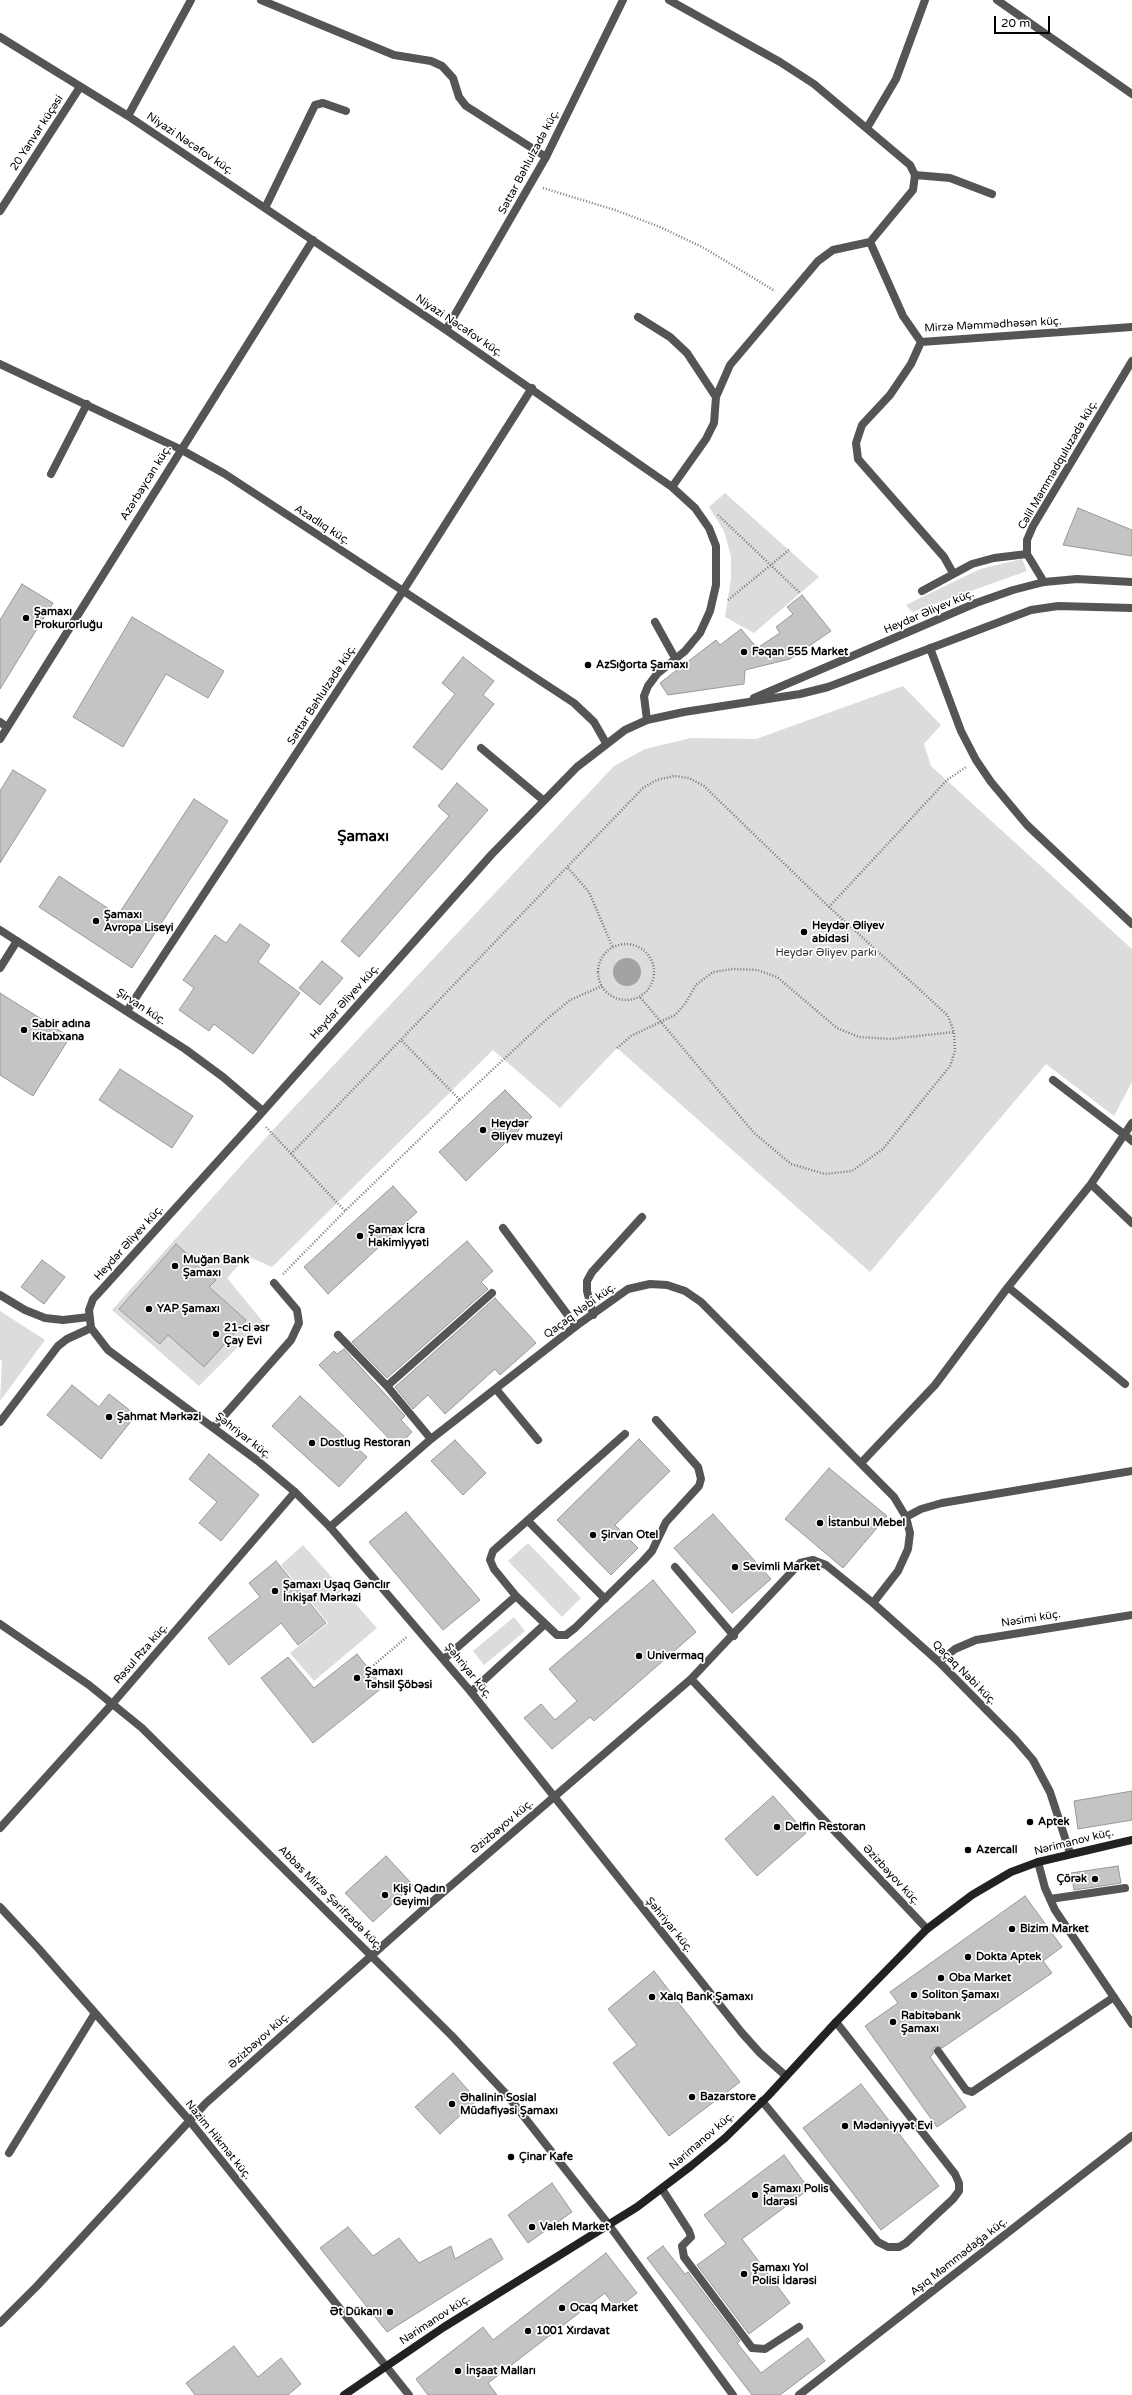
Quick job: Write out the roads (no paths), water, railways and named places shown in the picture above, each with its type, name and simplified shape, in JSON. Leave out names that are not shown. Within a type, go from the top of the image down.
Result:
[{"type":"main road","name":"Nərimanov küç.","points":[[344,2395],[444,2327],[609,2225],[662,2189],[725,2138],[926,1929],[972,1895],[1011,1872],[1038,1862],[1070,1853],[1132,1840]]},
{"type":"street","points":[[128,116],[191,0]]},
{"type":"street","points":[[261,0],[394,55],[431,61],[442,66],[453,78],[459,97],[466,106],[546,157]]},
{"type":"street","name":"Səttar Bəhlulzadə küç.","points":[[446,330],[546,157],[623,0]]},
{"type":"street","points":[[669,0],[785,66],[838,102],[910,165],[915,175],[913,190],[907,200],[870,242],[833,250],[818,261],[730,364],[716,397],[714,423],[706,439],[672,487]]},
{"type":"street","points":[[867,128],[896,79],[925,0]]},
{"type":"street","points":[[997,0],[1132,94]]},
{"type":"street","name":"Niyazi Nəcəfov küç.","points":[[0,37],[128,116],[532,388],[672,487],[695,508],[710,528],[716,546],[716,585],[706,623],[694,642],[657,674],[648,686],[644,696],[647,720]]},
{"type":"street","name":"20 Yanvar küçəsi","points":[[0,211],[80,87]]},
{"type":"street","points":[[266,208],[315,105],[324,103],[346,111]]},
{"type":"street","points":[[915,175],[950,178],[992,194]]},
{"type":"street","name":"Azərbaycan küç.","points":[[0,739],[4,725],[313,240]]},
{"type":"street","name":"Mirzə Məmmədhəsən küç.","points":[[870,242],[880,267],[904,316],[921,342],[1132,327]]},
{"type":"street","points":[[638,317],[670,337],[687,353],[716,397]]},
{"type":"street","points":[[921,342],[911,364],[890,395],[862,425],[856,443],[858,459],[944,558],[953,573]]},
{"type":"street","name":"Cəlil Məmmədquluzadə küç.","points":[[1027,554],[1028,540],[1033,526],[1132,361]]},
{"type":"street","name":"Azadlıq küç.","points":[[0,364],[180,449],[225,474],[574,703],[594,722],[606,743]]},
{"type":"street","name":"Səttar Bəhlulzadə küç.","points":[[127,1011],[403,592],[532,388]]},
{"type":"street","points":[[51,474],[87,404]]},
{"type":"street","points":[[922,591],[972,564],[994,558],[1027,554],[1044,582]]},
{"type":"street","name":"Heydər Əliyev küç.","points":[[90,1323],[93,1299],[257,1118],[492,854],[543,800],[606,743],[625,730],[647,720],[684,712],[743,703],[976,603],[1012,590],[1044,582],[1077,579],[1132,582]]},
{"type":"street","points":[[743,703],[800,694],[828,687],[1031,610],[1058,606],[1132,608]]},
{"type":"street","points":[[655,622],[675,658]]},
{"type":"street","points":[[930,648],[961,731],[976,760],[1004,799],[1027,825],[1132,924]]},
{"type":"street","points":[[481,748],[543,800]]},
{"type":"street","name":"Şirvan küç.","points":[[0,930],[127,1011],[223,1077],[263,1111]]},
{"type":"street","points":[[0,968],[17,941]]},
{"type":"street","points":[[1053,1080],[1132,1141]]},
{"type":"street","points":[[861,1463],[935,1385],[1008,1287],[1091,1184],[1132,1123]]},
{"type":"street","points":[[1091,1184],[1132,1223]]},
{"type":"street","points":[[593,1315],[587,1291],[587,1282],[592,1272],[642,1217]]},
{"type":"street","points":[[503,1228],[576,1326]]},
{"type":"street","points":[[214,1427],[290,1340],[299,1323],[297,1310],[274,1283]]},
{"type":"street","name":"Qaçaq Nəbi küç.","points":[[330,1527],[431,1439],[576,1326],[628,1289],[650,1284],[667,1285],[685,1291],[701,1302],[894,1497],[906,1516],[910,1533],[908,1549],[898,1571],[873,1603],[939,1662],[1014,1739],[1032,1760],[1050,1792],[1070,1853]]},
{"type":"street","points":[[1008,1287],[1125,1384]]},
{"type":"street","points":[[387,1386],[492,1293]]},
{"type":"street","points":[[0,1295],[25,1310],[45,1318],[90,1323]]},
{"type":"street","points":[[0,1422],[58,1346],[67,1338],[90,1323]]},
{"type":"street","name":"Şəhriyar küç.","points":[[90,1323],[108,1350],[214,1427],[295,1492],[330,1527],[418,1628],[471,1692],[742,2033],[760,2053],[786,2076]]},
{"type":"street","points":[[338,1335],[387,1386],[431,1439]]},
{"type":"street","points":[[496,1389],[538,1440]]},
{"type":"street","points":[[625,1434],[494,1551],[490,1560],[494,1569],[516,1596],[557,1635],[566,1636],[643,1561],[652,1551],[666,1522],[699,1486],[702,1479],[698,1467],[656,1420]]},
{"type":"street","points":[[906,1516],[921,1509],[942,1503],[1132,1471]]},
{"type":"street","name":"Rəsul Rza küç.","points":[[0,1828],[113,1703],[295,1492]]},
{"type":"street","points":[[528,1521],[605,1599]]},
{"type":"street","name":"Əzizbəyov küç.","points":[[0,2323],[37,2286],[189,2120],[249,2063],[425,1908],[691,1679],[734,1636],[791,1571],[800,1563],[813,1560],[826,1565],[873,1603]]},
{"type":"street","points":[[675,1567],[734,1636]]},
{"type":"street","points":[[444,1659],[516,1596]]},
{"type":"street","name":"Nəsimi küç.","points":[[939,1662],[955,1649],[976,1640],[1132,1615]]},
{"type":"street","name":"Abbas Mirzə Şərifzadə küç.","points":[[0,1624],[58,1662],[113,1703],[142,1728],[484,2069],[609,2225],[733,2395]]},
{"type":"street","points":[[471,1692],[544,1624]]},
{"type":"street","name":"Əzizbəyov küç.","points":[[691,1679],[926,1929]]},
{"type":"street","points":[[1038,1862],[1055,1910],[1132,2024]]},
{"type":"street","points":[[1050,1899],[1125,1888]]},
{"type":"street","name":"Nazim Hikmət küç.","points":[[0,1907],[189,2120],[409,2395]]},
{"type":"street","points":[[938,2051],[966,2090],[972,2092],[1114,1997]]},
{"type":"street","points":[[9,2153],[95,2013]]},
{"type":"street","points":[[762,2101],[878,2242],[888,2247],[899,2247],[906,2243],[953,2199],[959,2191],[959,2183],[955,2174],[836,2022]]},
{"type":"street","name":"Aşıq Məmmədağa küç.","points":[[799,2395],[1132,2136]]},
{"type":"street","points":[[662,2189],[689,2231],[691,2237],[682,2246],[684,2257],[752,2348],[765,2349],[798,2327]]},
{"type":"place","name":"Şamaxı Prokurorluğu","points":[[26,618]]},
{"type":"place","name":"Fəqan 555 Market","points":[[744,652]]},
{"type":"place","name":"AzSığorta Şamaxı","points":[[588,665]]},
{"type":"place","name":"Şamaxı Avropa Liseyi","points":[[96,921]]},
{"type":"place","name":"Heydər Əliyev abidəsi","points":[[804,932]]},
{"type":"place","name":"Sabir adına Kitabxana","points":[[24,1030]]},
{"type":"place","name":"Heydər Əliyev muzeyi","points":[[483,1130]]},
{"type":"place","name":"Şamax İcra Hakimiyyəti","points":[[360,1236]]},
{"type":"place","name":"Muğan Bank Şamaxı","points":[[175,1266]]},
{"type":"place","name":"YAP Şamaxı","points":[[149,1309]]},
{"type":"place","name":"21-ci əsr Çay Evi","points":[[216,1334]]},
{"type":"place","name":"Şahmat Mərkəzi","points":[[109,1417]]},
{"type":"place","name":"Dostlug Restoran","points":[[312,1443]]},
{"type":"place","name":"İstanbul Mebel","points":[[820,1523]]},
{"type":"place","name":"Şirvan Otel","points":[[593,1535]]},
{"type":"place","name":"Sevimli Market","points":[[735,1567]]},
{"type":"place","name":"Şamaxı Uşaq Gənclır İnkişaf Mərkəzi","points":[[275,1591]]},
{"type":"place","name":"Univermaq","points":[[639,1656]]},
{"type":"place","name":"Şamaxı Təhsil Şöbəsi","points":[[357,1678]]},
{"type":"place","name":"Aptek","points":[[1030,1822]]},
{"type":"place","name":"Delfin Restoran","points":[[777,1827]]},
{"type":"place","name":"Azercall","points":[[968,1850]]},
{"type":"place","name":"Çörək","points":[[1095,1879]]},
{"type":"place","name":"Kişi Qadın Geyimi","points":[[385,1895]]},
{"type":"place","name":"Bizim Market","points":[[1012,1929]]},
{"type":"place","name":"Dokta Aptek","points":[[968,1957]]},
{"type":"place","name":"Oba Market","points":[[941,1978]]},
{"type":"place","name":"Soliton Şamaxı","points":[[914,1995]]},
{"type":"place","name":"Xalq Bank Şamaxı","points":[[652,1997]]},
{"type":"place","name":"Rabitəbank Şamaxı","points":[[893,2022]]},
{"type":"place","name":"Bazarstore","points":[[692,2097]]},
{"type":"place","name":"Əhalinin Sosial Müdafiyəsi Şamaxı","points":[[452,2104]]},
{"type":"place","name":"Mədəniyyət Evi","points":[[845,2126]]},
{"type":"place","name":"Çinar Kafe","points":[[511,2157]]},
{"type":"place","name":"Şamaxı Polis İdarəsi","points":[[755,2195]]},
{"type":"place","name":"Valeh Market","points":[[532,2227]]},
{"type":"place","name":"Şamaxı Yol Polisi İdarəsi","points":[[744,2274]]},
{"type":"place","name":"Ocaq Market","points":[[562,2308]]},
{"type":"place","name":"Ət Dükanı","points":[[390,2312]]},
{"type":"place","name":"1001 Xırdavat","points":[[528,2331]]},
{"type":"place","name":"İnşaat Malları","points":[[458,2371]]},
{"type":"district","name":"Şamaxı","points":[[363,837]]},
{"type":"park label","name":"Heydər Əliyev parkı","points":[[826,953]]}]
